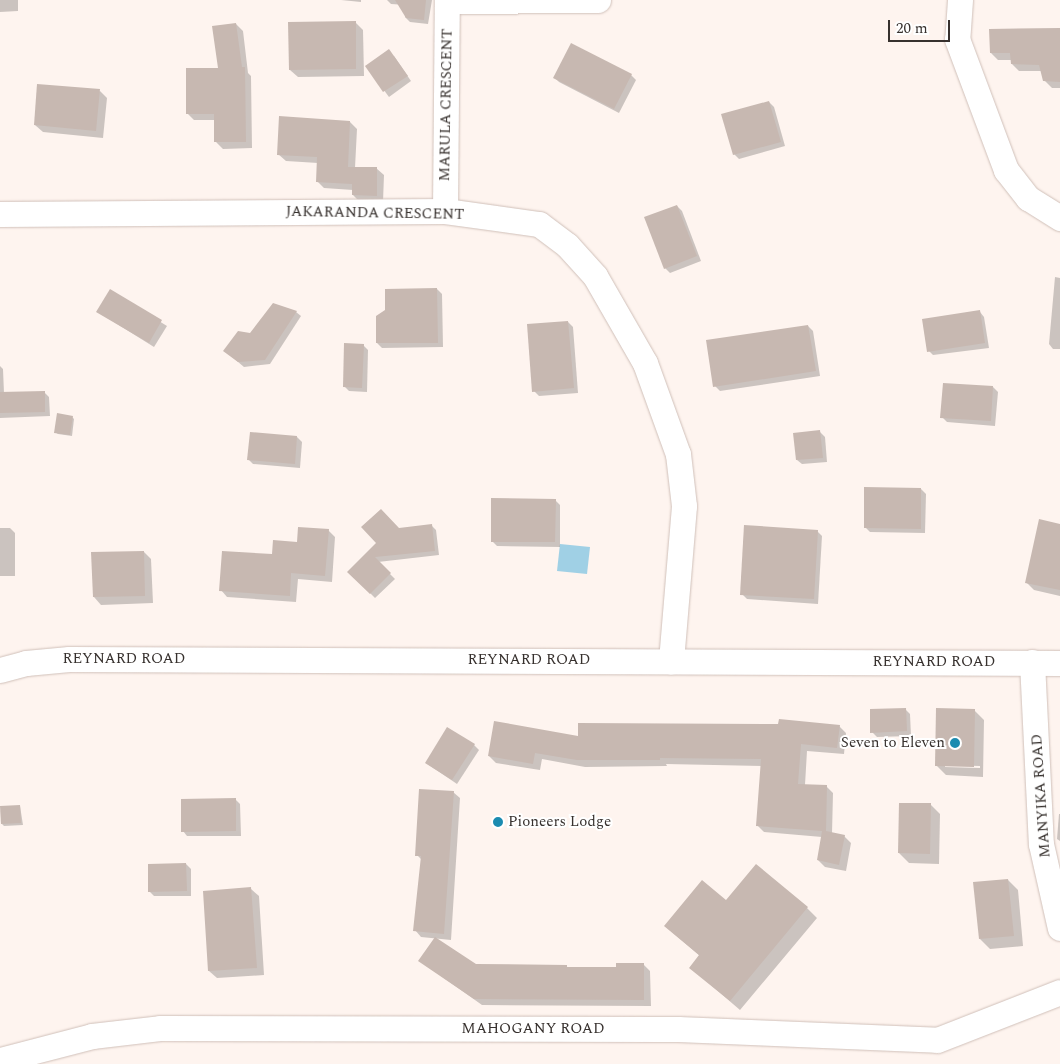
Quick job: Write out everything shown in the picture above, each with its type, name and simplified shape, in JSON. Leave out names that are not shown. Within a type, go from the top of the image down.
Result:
[{"type":"street","points":[[447,1],[598,0]]},
{"type":"street","points":[[960,0],[957,39],[1006,170],[1028,198],[1060,218]]},
{"type":"street","name":"MARULA CRESCENT","points":[[444,211],[447,1]]},
{"type":"street","name":"JAKARANDA CRESCENT","points":[[0,214],[444,211],[539,224],[560,240],[595,276],[645,363],[678,454],[684,506],[671,661]]},
{"type":"street","name":"REYNARD ROAD","points":[[0,670],[26,663],[69,658],[1060,663]]},
{"type":"street","name":"MANYIKA ROAD","points":[[1032,662],[1041,844],[1060,928]]},
{"type":"street","name":"MAHOGANY ROAD","points":[[0,1060],[92,1036],[160,1028],[678,1029],[937,1040],[1060,992]]},
{"type":"water","points":[[560,544],[590,547],[587,574],[557,571]]},
{"type":"building","points":[[395,0],[426,0],[424,20],[406,18]]},
{"type":"building","points":[[356,21],[356,69],[289,70],[288,22]]},
{"type":"building","points":[[236,23],[242,67],[245,67],[246,142],[214,142],[214,114],[186,114],[186,68],[218,68],[212,26]]},
{"type":"building","points":[[1060,28],[1060,82],[1043,81],[1039,65],[1011,64],[1010,53],[990,53],[989,29]]},
{"type":"building","points":[[571,43],[632,74],[614,109],[553,78]]},
{"type":"building","points":[[389,49],[408,76],[383,92],[365,66]]},
{"type":"building","points":[[37,84],[100,89],[96,131],[34,125]]},
{"type":"building","points":[[769,101],[781,142],[733,155],[721,114]]},
{"type":"building","points":[[279,116],[350,121],[348,167],[377,167],[377,196],[352,195],[352,184],[316,182],[317,157],[277,155]]},
{"type":"building","points":[[677,205],[697,256],[664,269],[644,217]]},
{"type":"building","points":[[437,288],[438,343],[376,343],[376,316],[385,310],[385,289]]},
{"type":"building","points":[[110,289],[162,320],[149,343],[96,312]]},
{"type":"building","points":[[273,303],[297,311],[265,360],[238,362],[223,351],[238,331],[250,333]]},
{"type":"building","points":[[980,310],[985,343],[927,352],[922,319]]},
{"type":"building","points":[[568,321],[574,388],[532,392],[527,324]]},
{"type":"building","points":[[808,325],[816,371],[713,387],[706,340]]},
{"type":"building","points":[[344,343],[364,344],[362,388],[343,387]]},
{"type":"building","points":[[943,383],[993,386],[991,421],[940,418]]},
{"type":"building","points":[[45,391],[45,412],[0,413],[0,392]]},
{"type":"building","points":[[57,413],[73,416],[70,435],[54,433]]},
{"type":"building","points":[[820,430],[823,458],[796,460],[793,433]]},
{"type":"building","points":[[250,432],[297,436],[295,464],[247,460]]},
{"type":"building","points":[[864,487],[921,488],[921,529],[864,528]]},
{"type":"building","points":[[491,498],[556,499],[555,542],[491,542]]},
{"type":"building","points":[[381,509],[399,528],[432,524],[435,551],[375,557],[391,573],[370,594],[347,572],[376,543],[361,527]]},
{"type":"building","points":[[1039,519],[1060,524],[1060,590],[1025,583]]},
{"type":"building","points":[[744,525],[818,530],[814,599],[740,595]]},
{"type":"building","points":[[298,527],[329,529],[325,576],[291,573],[290,596],[219,591],[222,551],[272,554],[273,540],[297,542]]},
{"type":"building","points":[[144,551],[145,596],[93,597],[91,552]]},
{"type":"building","points":[[906,708],[907,731],[870,733],[870,709]]},
{"type":"building","points":[[936,708],[975,709],[974,767],[935,766]]},
{"type":"building","points":[[779,719],[840,725],[837,748],[801,744],[798,784],[827,785],[826,831],[845,835],[839,865],[817,860],[822,831],[756,826],[761,759],[660,758],[660,760],[577,760],[535,753],[533,764],[488,756],[494,721],[578,736],[578,723],[778,724]]},
{"type":"building","points":[[447,727],[475,744],[452,780],[425,763]]},
{"type":"building","points":[[419,789],[454,791],[444,934],[413,931],[421,856],[415,856]]},
{"type":"building","points":[[236,798],[236,831],[181,832],[181,799]]},
{"type":"building","points":[[899,803],[931,803],[930,854],[898,853]]},
{"type":"building","points":[[20,805],[21,823],[1,824],[0,806]]},
{"type":"building","points":[[186,863],[187,891],[148,892],[148,864]]},
{"type":"building","points":[[756,864],[808,907],[730,1001],[689,968],[699,955],[664,926],[702,880],[726,900]]},
{"type":"building","points":[[1008,879],[1014,936],[979,939],[973,882]]},
{"type":"building","points":[[251,887],[257,968],[208,971],[203,891]]},
{"type":"building","points":[[435,937],[476,964],[616,967],[616,963],[644,963],[644,1000],[474,999],[418,961]]},
{"type":"place","name":"Seven to Eleven","points":[[955,743]]},
{"type":"place","name":"Pioneers Lodge","points":[[498,822]]}]
